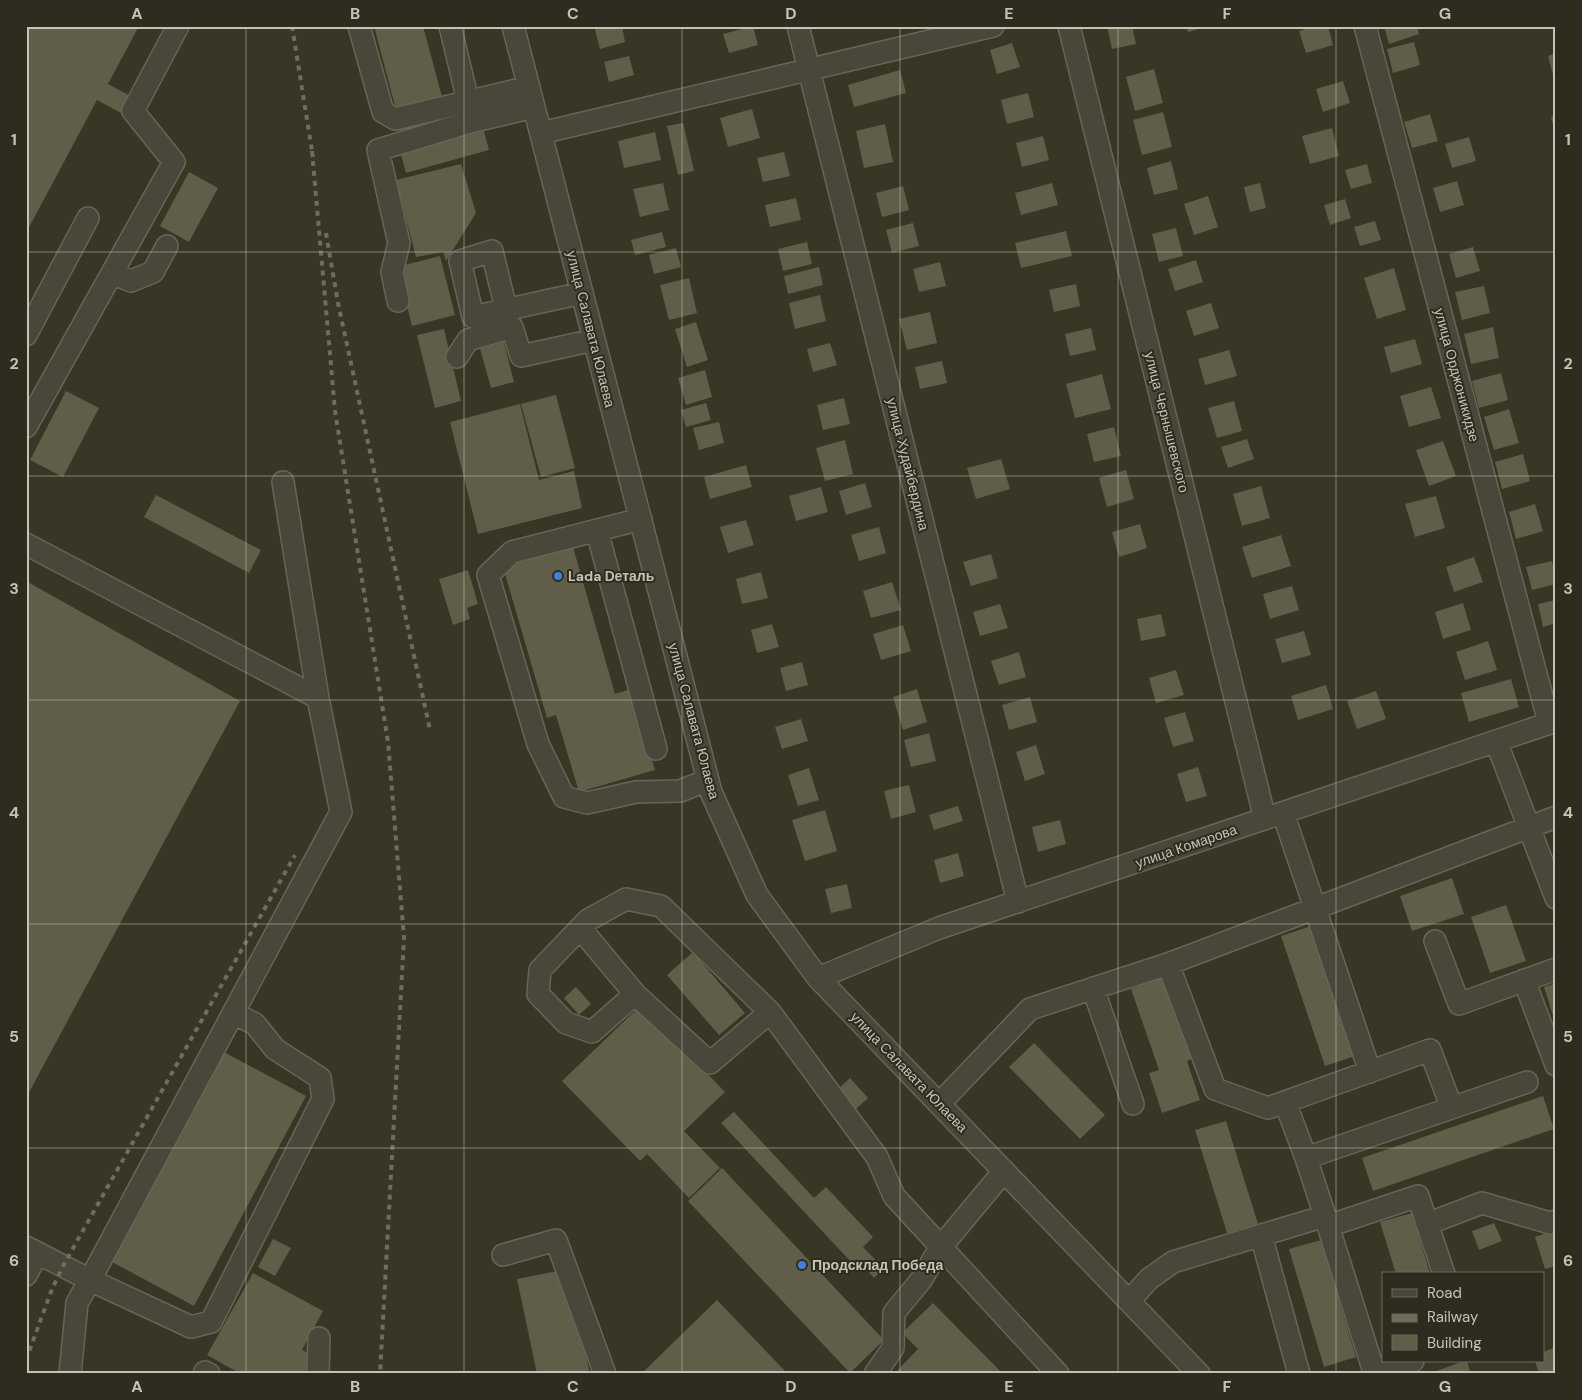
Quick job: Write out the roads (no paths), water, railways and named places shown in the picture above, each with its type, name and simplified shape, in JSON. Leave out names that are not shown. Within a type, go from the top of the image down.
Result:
[{"type":"street","points":[[26,427],[174,162],[133,111],[178,26]]},
{"type":"street","points":[[359,26],[383,112],[395,118],[468,101],[532,97]]},
{"type":"street","points":[[450,26],[468,101]]},
{"type":"street","name":"улица Салавата Юлаева","points":[[513,26],[711,792],[757,895],[818,978],[1198,1374]]},
{"type":"street","name":"улица Худайбердина","points":[[798,26],[1018,902]]},
{"type":"street","points":[[541,133],[993,26]]},
{"type":"street","name":"улица Чернышевского","points":[[1069,26],[1274,816],[1315,907],[1370,1072]]},
{"type":"street","name":"улица Орджоникидзе","points":[[1366,26],[1552,722]]},
{"type":"street","points":[[398,301],[392,272],[399,242],[378,150],[470,122],[532,97]]},
{"type":"street","points":[[26,335],[88,218]]},
{"type":"street","points":[[112,273],[132,281],[153,272],[167,246]]},
{"type":"street","points":[[506,309],[582,293]]},
{"type":"street","points":[[458,357],[468,340],[512,327],[521,356],[594,340]]},
{"type":"street","points":[[70,1374],[77,1303],[341,812],[318,698],[283,482]]},
{"type":"street","points":[[640,520],[512,552],[488,575],[538,744],[564,797],[587,803],[636,792],[680,791],[708,780]]},
{"type":"street","points":[[597,531],[656,749]]},
{"type":"street","points":[[26,544],[318,698]]},
{"type":"street","name":"улица Комарова","points":[[818,978],[939,928],[1552,722]]},
{"type":"street","points":[[1496,741],[1556,898]]},
{"type":"street","points":[[939,1104],[1030,1009],[1168,964],[1528,826],[1556,817]]},
{"type":"street","points":[[635,994],[592,1032],[566,1023],[538,994],[540,970],[588,920],[626,899],[661,906],[770,1012],[877,1157],[894,1196],[1058,1374]]},
{"type":"street","points":[[580,928],[635,994],[710,1062],[770,1012]]},
{"type":"street","points":[[1435,941],[1459,1004],[1556,969]]},
{"type":"street","points":[[1168,964],[1215,1089],[1268,1108],[1430,1050],[1451,1106]]},
{"type":"street","points":[[1524,980],[1556,1065]]},
{"type":"street","points":[[1093,988],[1133,1104]]},
{"type":"street","points":[[26,1275],[32,1250],[90,1280],[191,1327],[211,1322],[323,1099],[320,1078],[275,1048],[255,1024],[233,1013]]},
{"type":"street","points":[[1306,1158],[1451,1106],[1527,1082]]},
{"type":"street","points":[[1285,1102],[1327,1221],[1372,1373],[1410,1362]]},
{"type":"street","points":[[875,1374],[893,1348],[894,1313],[921,1280],[940,1248],[1004,1171]]},
{"type":"street","points":[[1128,1301],[1149,1279],[1173,1262],[1261,1235],[1327,1221],[1418,1196],[1443,1272]]},
{"type":"street","points":[[1427,1224],[1482,1203],[1550,1223],[1556,1221]]},
{"type":"street","points":[[1261,1235],[1299,1374]]},
{"type":"street","points":[[503,1256],[556,1240],[605,1374]]},
{"type":"street","points":[[318,1374],[319,1338]]},
{"type":"street","points":[[204,1374],[205,1372],[209,1374]]},
{"type":"railway","points":[[292,26],[313,157]]},
{"type":"railway","points":[[312,151],[335,411],[388,742],[404,938],[380,1374]]},
{"type":"railway","points":[[326,233],[338,303],[430,730]]},
{"type":"railway","points":[[26,1360],[52,1289],[63,1266],[295,855]]},
{"type":"place","name":"Lada Dеталь","points":[[558,576]]},
{"type":"place","name":"Продсклад Победа","points":[[802,1265]]}]
